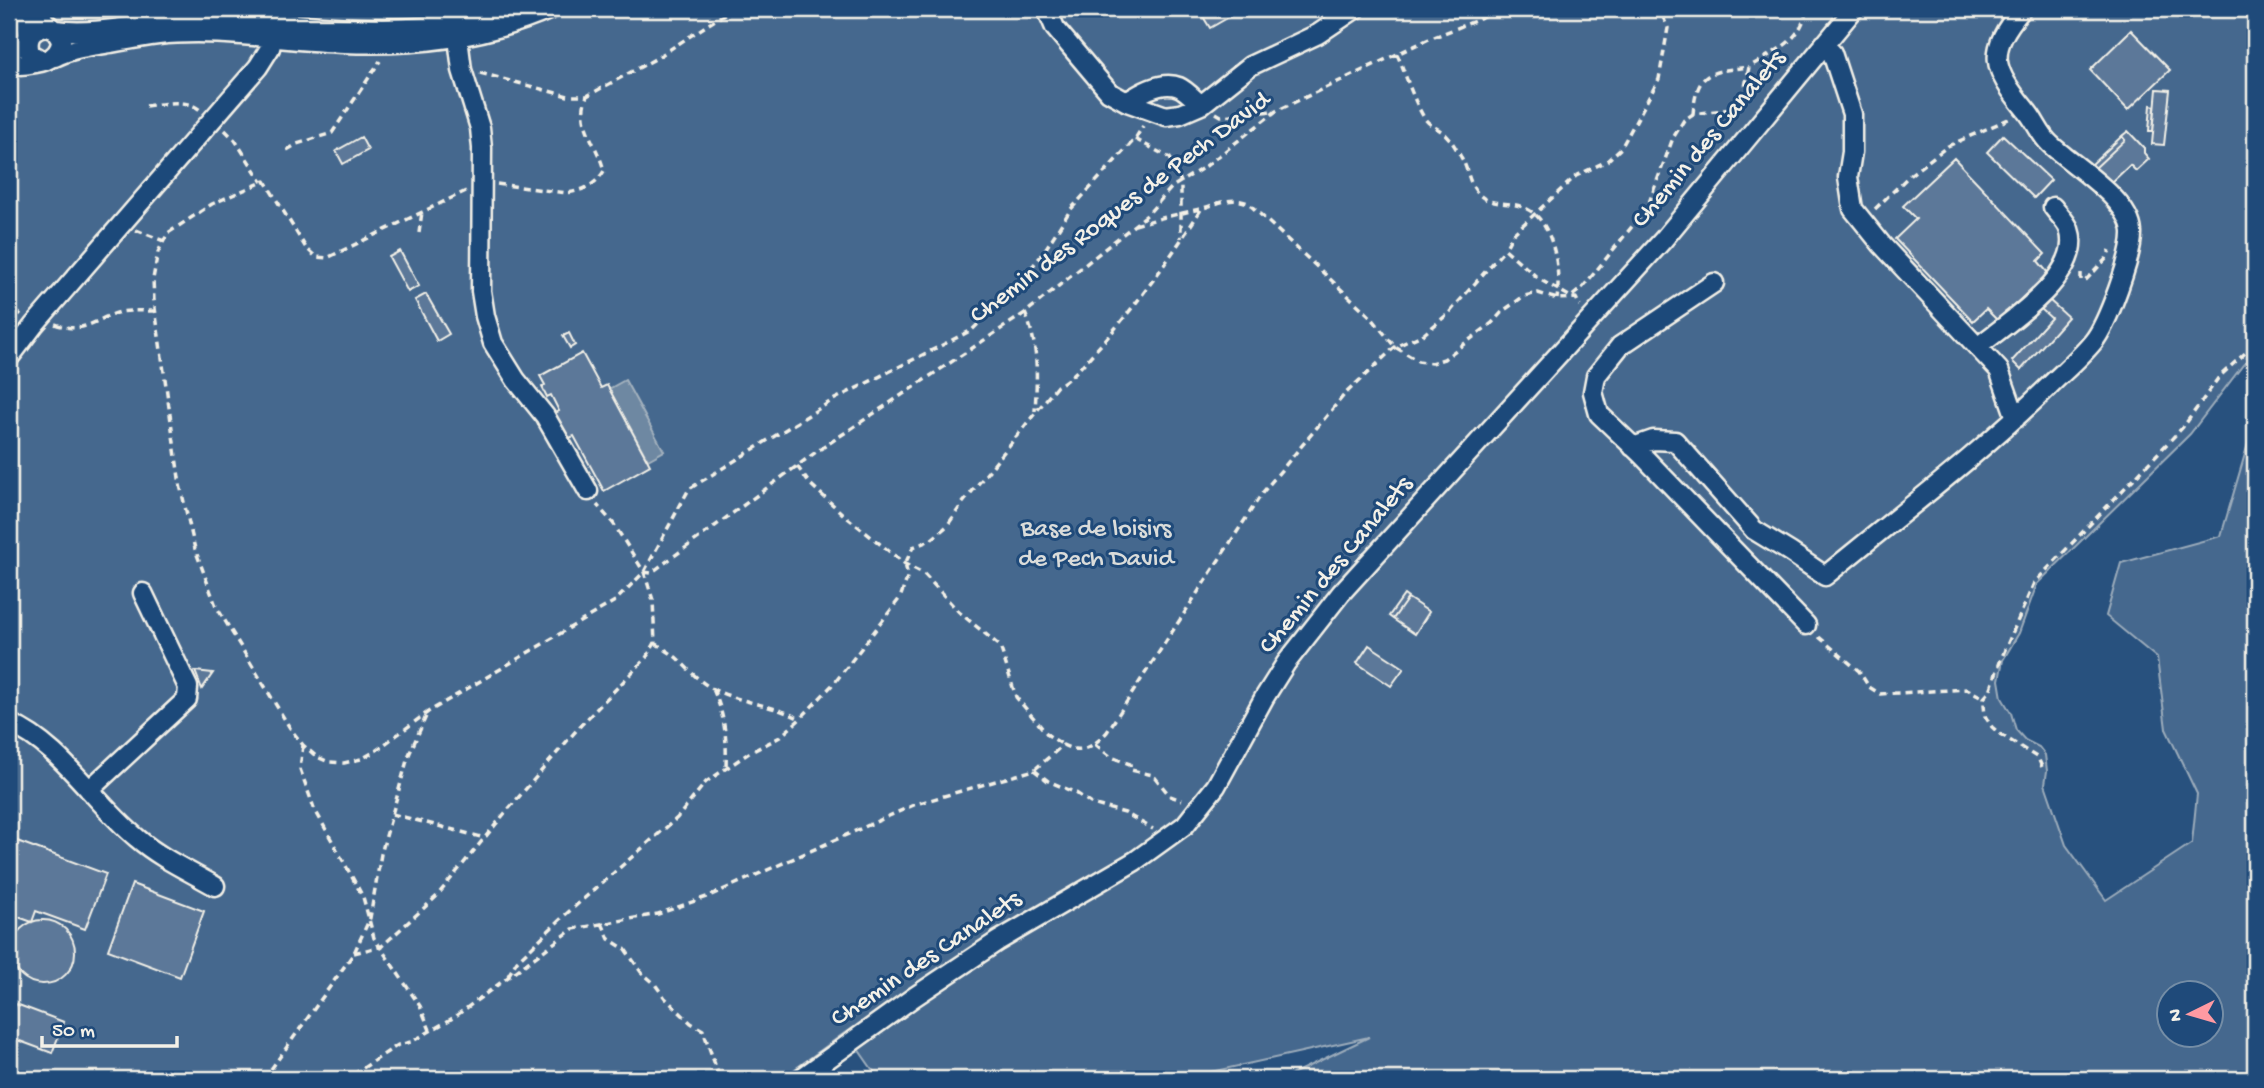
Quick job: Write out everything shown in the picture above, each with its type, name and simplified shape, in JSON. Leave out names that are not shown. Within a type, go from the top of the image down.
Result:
[{"type":"street","points":[[23,9],[30,52],[48,59]]},
{"type":"street","points":[[39,9],[44,21],[61,40],[59,52],[48,59]]},
{"type":"street","points":[[9,53],[39,28],[98,31],[155,22],[192,20],[384,43],[457,30],[506,9]]},
{"type":"street","points":[[9,66],[48,59],[69,50],[160,35],[233,35],[275,30],[423,27],[494,29],[551,9]]},
{"type":"street","points":[[1047,9],[1055,28],[1109,92],[1127,102],[1166,116],[1201,105],[1250,66],[1318,34],[1355,9]]},
{"type":"street","name":"Chemin des Canalets","points":[[800,1079],[998,941],[1135,861],[1166,840],[1199,810],[1216,786],[1264,698],[1341,593],[1663,240],[1854,9]]},
{"type":"street","points":[[1633,447],[1653,440],[1675,441],[1754,530],[1825,576],[2017,418],[2094,341],[2108,314],[2126,264],[2132,231],[2124,210],[2095,180],[2049,143],[2011,93],[2000,73],[1997,55],[1999,42],[2008,24],[2022,9]]},
{"type":"street","points":[[9,358],[40,318],[258,67],[275,30]]},
{"type":"street","points":[[457,30],[462,70],[480,128],[481,291],[485,316],[493,343],[516,380],[545,416],[589,491]]},
{"type":"street","points":[[1824,44],[1832,53],[1852,114],[1852,152],[1847,177],[1853,209],[1882,245],[1999,370],[2017,418]]},
{"type":"street","points":[[1127,102],[1140,93],[1164,85],[1179,87],[1201,105]]},
{"type":"street","points":[[1979,346],[2052,286],[2070,258],[2069,230],[2053,208]]},
{"type":"street","points":[[1714,283],[1620,346],[1596,376],[1593,392],[1599,414],[1806,625]]},
{"type":"street","points":[[89,790],[187,699],[188,687],[143,593]]},
{"type":"street","points":[[9,723],[40,741],[136,838],[159,855],[215,886]]},
{"type":"path","points":[[462,70],[568,96],[587,96],[655,59],[732,9]]},
{"type":"path","name":"Chemin des Roques de Pech David","points":[[645,572],[651,573],[797,466],[1025,313],[1147,214],[1172,187],[1206,166],[1276,111],[1437,35],[1505,9]]},
{"type":"path","points":[[797,466],[809,483],[905,564],[923,573],[959,612],[1000,646],[1016,697],[1048,735],[1063,746],[1081,750],[1095,744],[1107,732],[1263,492],[1345,394],[1395,347],[1424,334],[1449,313],[1505,249],[1514,234],[1576,176],[1607,161],[1621,148],[1659,79],[1668,28],[1653,9]]},
{"type":"path","points":[[1693,114],[1698,83],[1707,74],[1749,67],[1791,42],[1801,28],[1807,9]]},
{"type":"path","points":[[288,150],[297,144],[332,133],[380,60],[384,43]]},
{"type":"path","points":[[1396,54],[1426,121],[1445,134],[1454,146],[1476,192],[1487,202],[1524,207],[1534,214],[1550,238],[1560,279],[1557,299]]},
{"type":"path","points":[[1133,226],[1230,200],[1248,203],[1371,317],[1395,347],[1419,360],[1431,363],[1444,359],[1524,296],[1538,293],[1557,299],[1571,297],[1583,287],[1647,208],[1673,138],[1684,120],[1693,114],[1731,109],[1744,92],[1749,67]]},
{"type":"path","points":[[587,96],[582,107],[582,117],[604,171],[598,180],[578,191],[566,193],[493,184],[481,185],[327,258],[316,257],[306,248],[265,181],[212,204],[168,233],[158,251],[153,279],[155,311],[180,485],[195,549],[216,606],[290,728],[303,745],[317,757],[329,762],[344,763],[374,752],[428,712],[615,601],[645,572],[689,489],[833,400],[972,330],[1011,292],[1041,256],[1071,209],[1135,139],[1150,110]]},
{"type":"path","points":[[146,106],[176,103],[195,106],[236,140],[262,182]]},
{"type":"path","points":[[1201,105],[1221,116],[1276,111]]},
{"type":"path","points":[[1863,220],[1910,175],[1948,146],[2028,112]]},
{"type":"path","points":[[1135,139],[1170,158],[1181,181],[1181,240]]},
{"type":"path","points":[[507,978],[517,961],[565,915],[677,818],[706,782],[780,737],[836,681],[900,598],[908,576],[905,564],[913,547],[931,540],[947,526],[1057,386],[1072,378],[1115,330],[1202,208]]},
{"type":"path","points":[[419,233],[422,212]]},
{"type":"path","points":[[122,225],[164,241]]},
{"type":"path","points":[[2082,271],[2081,280],[2085,281],[2106,259],[2114,244]]},
{"type":"path","points":[[1505,249],[1539,279],[1576,298],[1592,318]]},
{"type":"path","points":[[40,318],[65,328],[82,328],[121,312],[155,311]]},
{"type":"path","points":[[1025,313],[1035,346],[1035,413]]},
{"type":"path","points":[[2042,767],[2038,758],[2000,734],[1988,722],[1984,710],[1984,698],[1990,691],[2034,583],[2184,426],[2219,377],[2255,344]]},
{"type":"path","points":[[354,953],[382,946],[436,897],[582,725],[646,658],[655,643],[653,600],[645,572],[589,491]]},
{"type":"path","points":[[1806,625],[1859,671],[1869,687],[1880,694],[1967,689],[1984,698]]},
{"type":"path","points":[[655,643],[713,689],[761,706],[787,711],[800,719]]},
{"type":"path","points":[[713,689],[722,707],[728,735],[726,768]]},
{"type":"path","points":[[264,1079],[354,953],[370,918],[381,854],[408,757],[428,712]]},
{"type":"path","points":[[1095,744],[1111,757],[1129,764],[1131,770],[1153,775],[1170,796],[1185,800],[1199,810]]},
{"type":"path","points":[[303,745],[300,769],[313,808],[363,897],[374,938],[382,946],[420,1006],[430,1030]]},
{"type":"path","points":[[342,1079],[348,1078],[398,1045],[411,1042],[453,1018],[573,929],[631,920],[672,909],[729,887],[916,804],[1034,770],[1063,746]]},
{"type":"path","points":[[1034,770],[1048,781],[1076,793],[1092,804],[1115,809],[1146,824],[1166,840]]},
{"type":"path","points":[[393,814],[485,838]]},
{"type":"path","points":[[603,923],[609,939],[625,948],[641,972],[654,982],[678,1013],[703,1030],[720,1079]]},
{"type":"green space","name":"Base de loisirs de Pech David","points":[[9,9],[2255,9],[2255,354],[2243,365],[2190,434],[2037,584],[2019,633],[2003,660],[1999,680],[2002,698],[2011,713],[2016,730],[2025,740],[2039,747],[2045,755],[2045,784],[2066,845],[2106,900],[2192,843],[2197,794],[2166,729],[2157,658],[2106,616],[2121,563],[2221,536],[2250,437],[2255,430],[2255,1079],[1282,1079],[1369,1037],[1179,1079],[879,1079],[846,1032],[781,1079],[9,1079]]},
{"type":"shaded area","points":[[625,380],[664,451],[648,460],[609,389]]},
{"type":"building","points":[[1243,9],[1210,28],[1199,10]]},
{"type":"building","points":[[2131,30],[2170,70],[2128,110],[2090,70]]},
{"type":"building","points":[[2157,89],[2170,90],[2164,145],[2152,144]]},
{"type":"building","points":[[2151,105],[2155,106],[2153,131],[2149,131]]},
{"type":"building","points":[[2128,131],[2144,148],[2149,159],[2136,171],[2130,165],[2110,184],[2095,168],[2125,140],[2122,136]]},
{"type":"building","points":[[2003,135],[2051,180],[2034,198],[1987,152]]},
{"type":"building","points":[[2122,136],[2125,140],[2095,168],[2092,164]]},
{"type":"building","points":[[361,137],[368,150],[343,164],[336,151]]},
{"type":"building","points":[[1954,158],[2045,254],[2038,261],[2048,273],[1998,321],[1986,309],[1973,321],[1895,239],[1916,219],[1903,206]]},
{"type":"building","points":[[400,251],[419,286],[408,292],[389,257]]},
{"type":"building","points":[[426,294],[449,334],[437,341],[415,300]]},
{"type":"building","points":[[2049,300],[2068,317],[2021,370],[2012,361],[2051,318],[2041,309]]},
{"type":"building","points":[[569,333],[575,345],[570,348],[563,336]]},
{"type":"building","points":[[582,353],[601,388],[607,385],[650,465],[604,491],[574,436],[565,440],[551,415],[559,411],[551,395],[547,397],[540,376]]},
{"type":"building","points":[[1404,595],[1408,598],[1393,619],[1389,616]]},
{"type":"building","points":[[1408,598],[1429,612],[1415,634],[1393,619]]},
{"type":"building","points":[[1369,645],[1404,668],[1391,686],[1357,663]]},
{"type":"building","points":[[195,671],[213,673],[202,689]]},
{"type":"building","points":[[9,838],[106,874],[85,929],[36,911],[32,922],[10,914]]},
{"type":"building","points":[[132,884],[204,911],[180,977],[108,950]]},
{"type":"building","points":[[43,920],[61,926],[69,934],[75,952],[69,970],[61,978],[43,984],[25,978],[17,970],[11,952],[17,934],[25,926]]},
{"type":"building","points":[[16,1004],[64,1022],[52,1053],[9,1037],[9,1025]]}]
